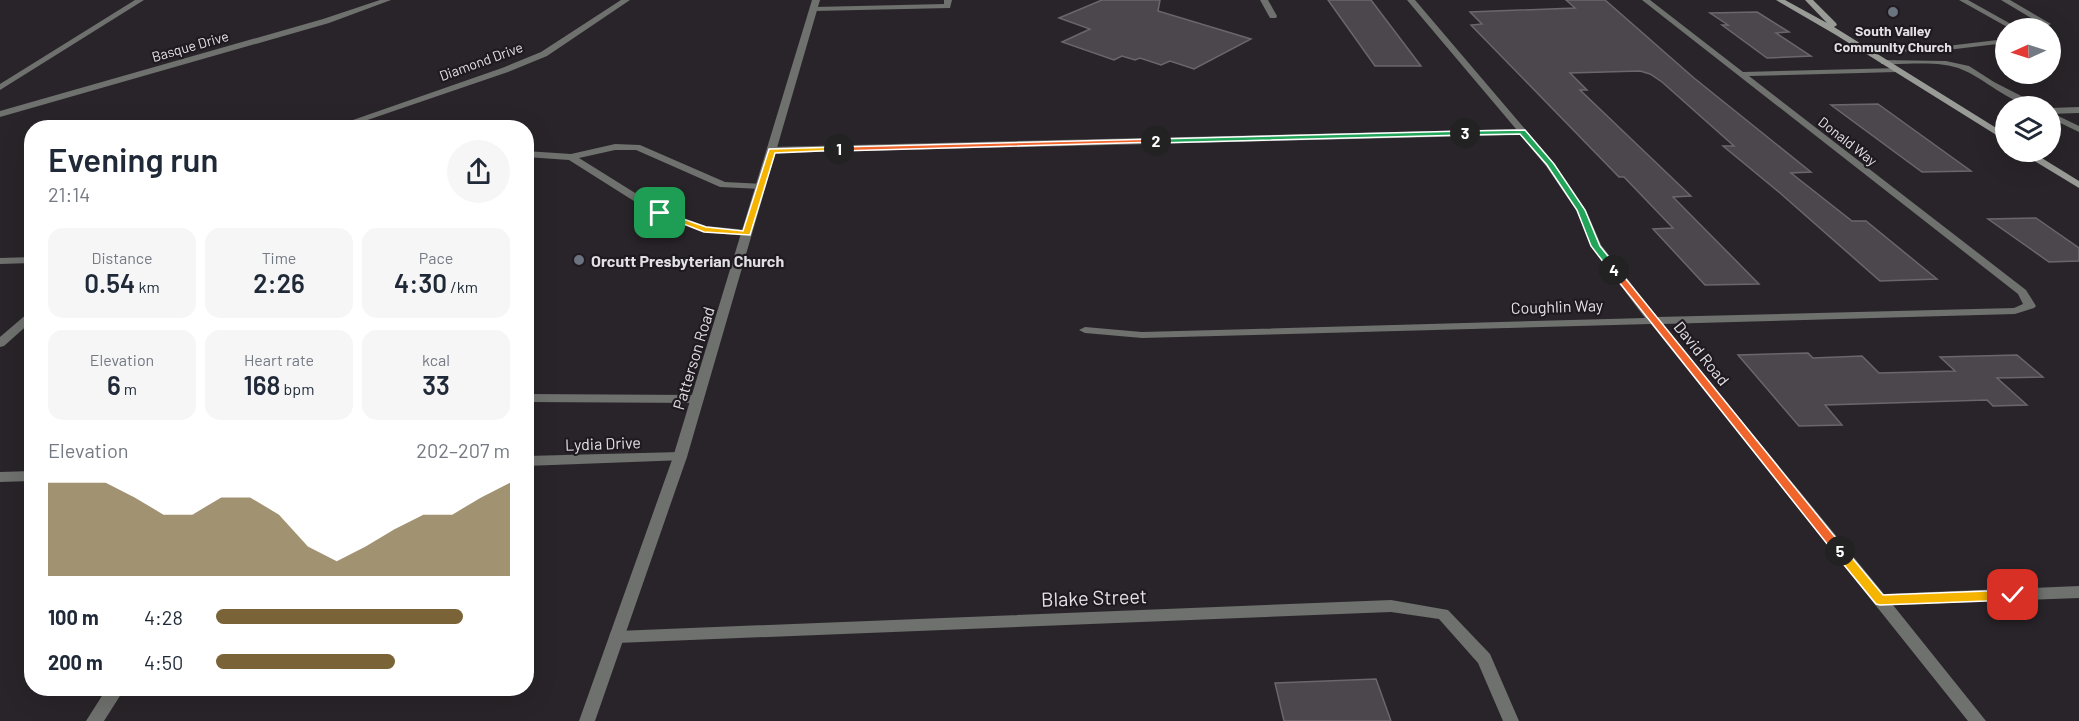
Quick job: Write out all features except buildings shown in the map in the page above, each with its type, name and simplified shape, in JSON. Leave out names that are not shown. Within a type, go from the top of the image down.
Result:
[{"type":"main road","points":[[1780,0],[1839,33],[1995,131]]},
{"type":"main road","points":[[1810,1],[1839,33]]},
{"type":"main road","points":[[2042,162],[2079,185]]},
{"type":"street","points":[[0,88],[140,0]]},
{"type":"street","name":"Basque Drive","points":[[0,114],[326,21],[387,0]]},
{"type":"street","name":"Diamond Drive","points":[[358,120],[506,70],[544,54],[626,0]]},
{"type":"street","points":[[815,4],[947,6],[948,0]]},
{"type":"street","points":[[1264,0],[1273,16]]},
{"type":"street","name":"David Road","points":[[1411,0],[1550,164],[1581,210],[1596,246],[1653,320],[1978,721]]},
{"type":"street","name":"Donald Way","points":[[1646,0],[2022,292],[2030,306]]},
{"type":"street","points":[[1963,0],[1995,18]]},
{"type":"street","points":[[2005,0],[2036,18]]},
{"type":"street","name":"Patterson Road","points":[[587,721],[680,457],[815,4]]},
{"type":"street","points":[[1867,51],[1947,48],[1995,42]]},
{"type":"street","points":[[1884,62],[1926,61],[1956,66],[2016,96]]},
{"type":"street","points":[[1741,74],[1897,70]]},
{"type":"street","points":[[2061,111],[2079,110]]},
{"type":"street","points":[[2061,118],[2079,129]]},
{"type":"street","points":[[772,150],[1522,132]]},
{"type":"street","points":[[534,155],[571,157],[615,147],[637,147],[723,185],[761,186]]},
{"type":"street","points":[[571,157],[660,213],[704,229],[747,233]]},
{"type":"street","points":[[0,261],[24,260]]},
{"type":"street","name":"Coughlin Way","points":[[1085,330],[1142,335],[2003,311],[2030,306]]},
{"type":"street","points":[[0,343],[24,322]]},
{"type":"street","points":[[534,398],[698,399]]},
{"type":"street","name":"Lydia Drive","points":[[534,461],[680,457]]},
{"type":"street","points":[[0,477],[24,476]]},
{"type":"street","points":[[1880,600],[2079,592]]},
{"type":"street","name":"Blake Street","points":[[617,637],[1391,606],[1443,614],[1484,658],[1511,721]]},
{"type":"street","points":[[94,721],[111,696]]},
{"type":"place","name":"South Valley Community Church","points":[[1893,12]]},
{"type":"place","name":"Orcutt Presbyterian Church","points":[[579,260]]},
{"type":"route","points":[[660,213],[704,229],[747,233],[772,150],[1522,132],[1550,164],[1581,210],[1596,246],[1624,283],[1880,600],[2013,595]]}]
